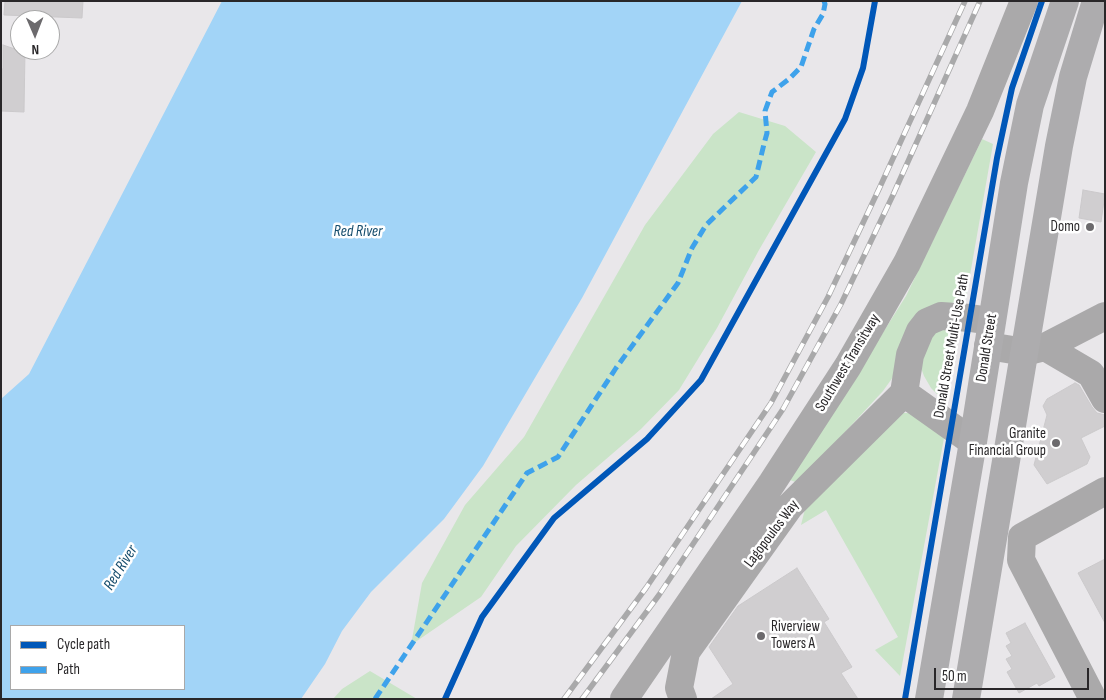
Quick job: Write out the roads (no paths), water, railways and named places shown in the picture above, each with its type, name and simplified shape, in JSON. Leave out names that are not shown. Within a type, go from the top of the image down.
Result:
[{"type":"main road","name":"Donald Street","points":[[930,699],[1014,183],[1030,106],[1065,1]]},
{"type":"main road","points":[[966,699],[1035,350],[1059,146],[1073,77],[1096,1]]},
{"type":"street","name":"Southwest Transitway","points":[[624,699],[772,483],[848,366],[907,263],[980,111],[1024,1]]},
{"type":"street","points":[[973,442],[904,393],[910,355],[920,331],[927,322],[941,316],[970,318],[989,334],[1035,350],[1091,374],[1105,399]]},
{"type":"street","points":[[1035,350],[1105,316]]},
{"type":"street","name":"Lagopoulos Way","points":[[683,699],[680,688],[686,652],[790,506],[904,393]]},
{"type":"street","points":[[1105,491],[1022,536],[1021,560],[1094,699],[1105,694]]},
{"type":"street","points":[[725,618],[731,590]]},
{"type":"water","name":"Red River","points":[[222,1],[742,1],[582,298],[483,466],[444,519],[371,592],[342,631],[325,664],[301,699],[1,699],[1,399],[29,374]]},
{"type":"railway","points":[[564,699],[646,588],[771,403],[828,297],[965,1]]},
{"type":"railway","points":[[582,699],[659,595],[783,409],[841,304],[893,195],[980,1]]},
{"type":"place","name":"Domo","points":[[1090,227]]},
{"type":"place","name":"Granite Financial Group","points":[[1056,443]]},
{"type":"place","name":"Riverview Towers A","points":[[761,636]]}]
